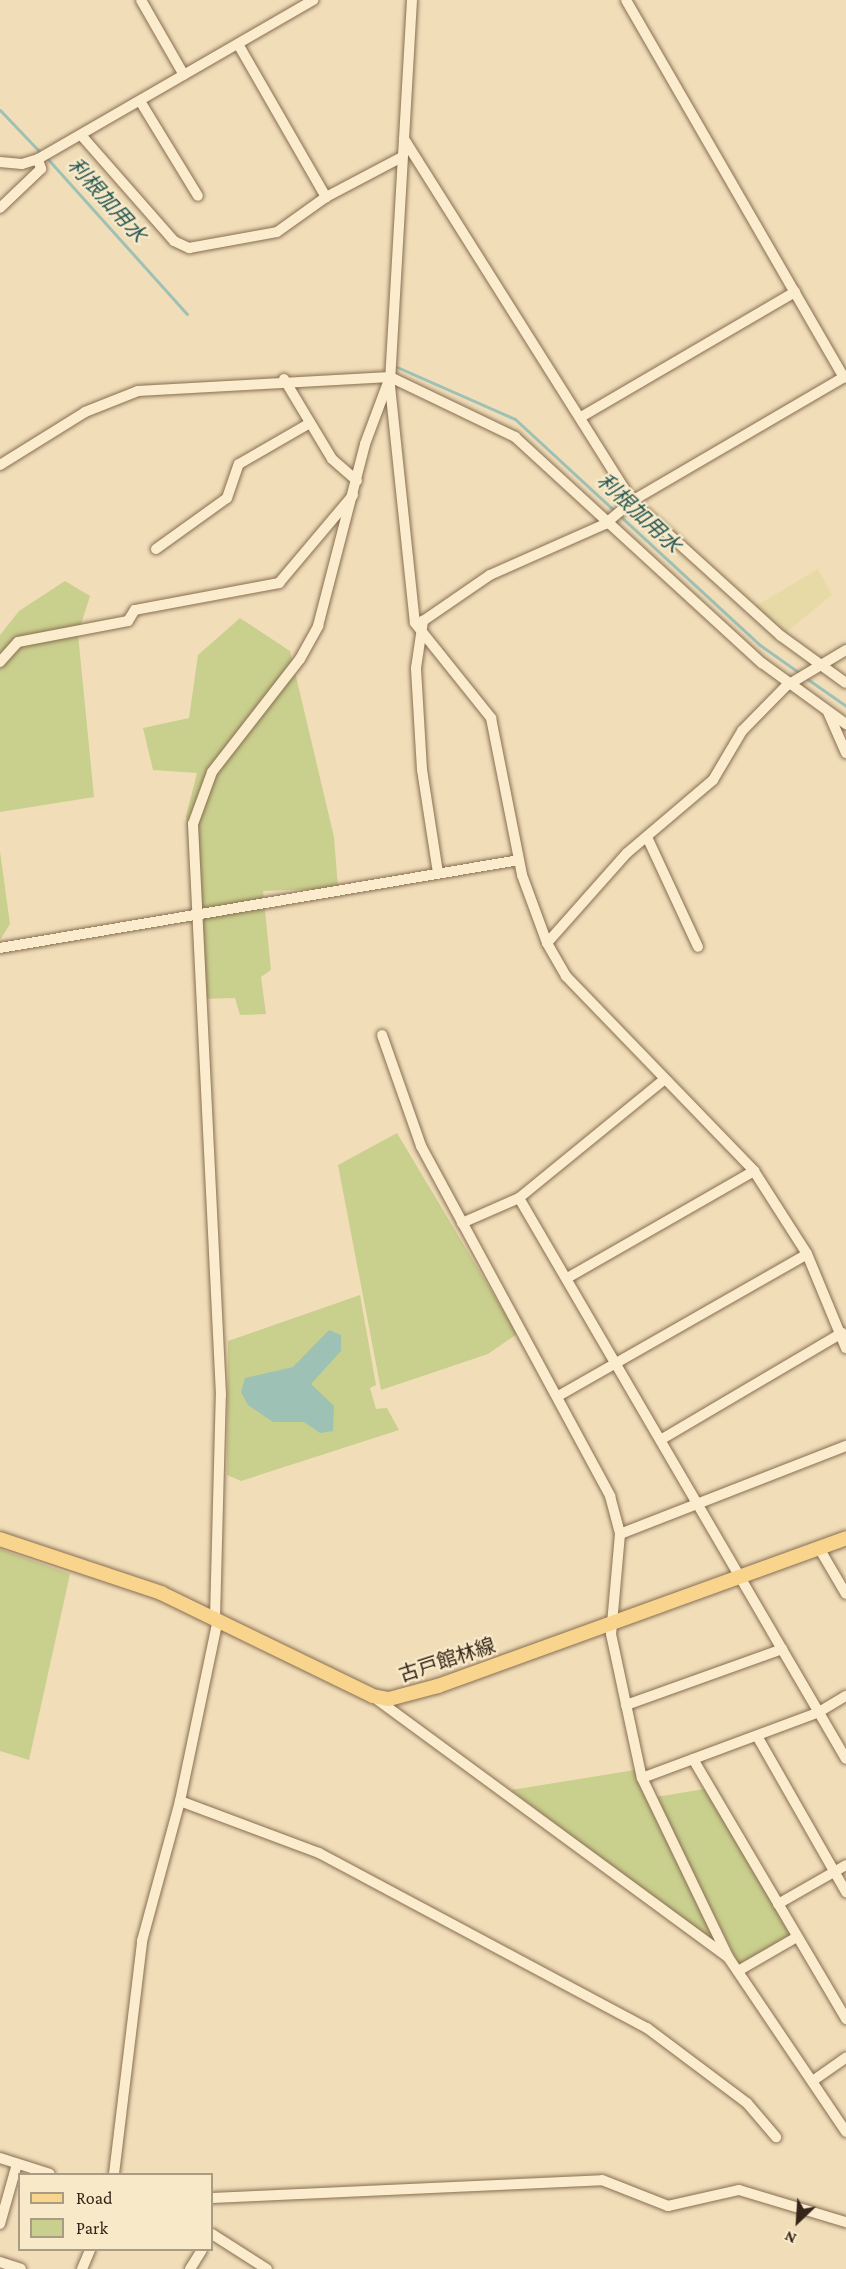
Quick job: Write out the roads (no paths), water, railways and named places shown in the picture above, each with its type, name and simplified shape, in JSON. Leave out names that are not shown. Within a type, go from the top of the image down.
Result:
[{"type":"main road","name":"古戸館林線","points":[[0,1539],[143,1586],[217,1618],[373,1696],[389,1699],[438,1686],[846,1538]]},
{"type":"street","points":[[141,0],[184,75]]},
{"type":"street","points":[[0,162],[38,159],[313,0]]},
{"type":"street","points":[[412,0],[390,377],[405,555],[418,630],[422,770],[438,873]]},
{"type":"street","points":[[418,630],[455,595],[490,575],[616,516],[632,501],[845,377],[626,0]]},
{"type":"street","points":[[238,44],[326,197]]},
{"type":"street","points":[[140,101],[198,196]]},
{"type":"street","points":[[81,135],[184,246],[277,232],[326,197],[402,158]]},
{"type":"street","points":[[404,139],[632,501],[820,666],[846,683]]},
{"type":"street","points":[[0,208],[41,169],[38,159]]},
{"type":"street","points":[[581,417],[795,292]]},
{"type":"street","points":[[114,2173],[123,2071],[142,1941],[180,1801],[217,1618],[221,1395],[198,911],[197,803],[212,772],[300,659],[318,626],[357,481],[390,377]]},
{"type":"street","points":[[0,465],[122,396],[158,388],[284,379],[390,377],[515,437],[616,516],[750,652],[846,724]]},
{"type":"street","points":[[284,379],[332,459],[357,481]]},
{"type":"street","points":[[156,549],[227,498],[239,464],[310,423]]},
{"type":"street","points":[[0,662],[18,642],[128,621],[135,610],[279,583],[354,495]]},
{"type":"street","points":[[418,630],[490,718],[519,860],[547,943],[585,1002],[665,1079],[754,1171],[807,1254],[846,1348]]},
{"type":"street","points":[[547,943],[647,837],[713,780],[742,731],[792,684],[846,650]]},
{"type":"street","points":[[828,711],[846,753]]},
{"type":"street","points":[[647,837],[698,947]]},
{"type":"street","points":[[0,948],[198,911],[519,860]]},
{"type":"street","points":[[382,1035],[421,1146],[560,1395],[610,1496],[620,1534],[610,1624],[642,1778],[728,1957],[814,2080],[846,2132]]},
{"type":"street","points":[[462,1223],[519,1198],[665,1079]]},
{"type":"street","points":[[569,1277],[754,1171]]},
{"type":"street","points":[[519,1198],[569,1277],[616,1364],[662,1439],[846,1759]]},
{"type":"street","points":[[560,1395],[807,1254]]},
{"type":"street","points":[[662,1439],[842,1334]]},
{"type":"street","points":[[620,1534],[697,1502],[846,1446]]},
{"type":"street","points":[[819,1548],[846,1594]]},
{"type":"street","points":[[626,1705],[782,1648]]},
{"type":"street","points":[[373,1696],[728,1957]]},
{"type":"street","points":[[642,1778],[819,1712],[846,1696]]},
{"type":"street","points":[[757,1736],[846,1892]]},
{"type":"street","points":[[693,1760],[846,2019]]},
{"type":"street","points":[[180,1801],[320,1853],[647,2028],[747,2103],[776,2137]]},
{"type":"street","points":[[778,1904],[846,1865]]},
{"type":"street","points":[[738,1971],[797,1937]]},
{"type":"street","points":[[814,2080],[846,2058]]},
{"type":"street","points":[[0,2158],[44,2173]]},
{"type":"street","points":[[0,2224],[17,2164]]},
{"type":"street","points":[[213,2199],[602,2180],[668,2206],[739,2190],[846,2222]]},
{"type":"street","points":[[213,2235],[267,2269]]},
{"type":"street","points":[[81,2269],[90,2251]]},
{"type":"street","points":[[190,2269],[201,2251]]},
{"type":"street","points":[[0,2262],[21,2269]]},
{"type":"water","points":[[329,1330],[341,1335],[341,1351],[311,1384],[334,1406],[333,1431],[320,1433],[304,1422],[273,1422],[248,1405],[241,1392],[245,1378],[293,1367]]},
{"type":"waterway","name":"利根加用水","points":[[0,110],[41,153]]},
{"type":"waterway","name":"利根加用水","points":[[46,157],[187,314]]},
{"type":"waterway","name":"利根加用水","points":[[397,367],[515,419],[760,645],[801,674]]},
{"type":"waterway","name":"利根加用水","points":[[806,678],[846,706]]}]
